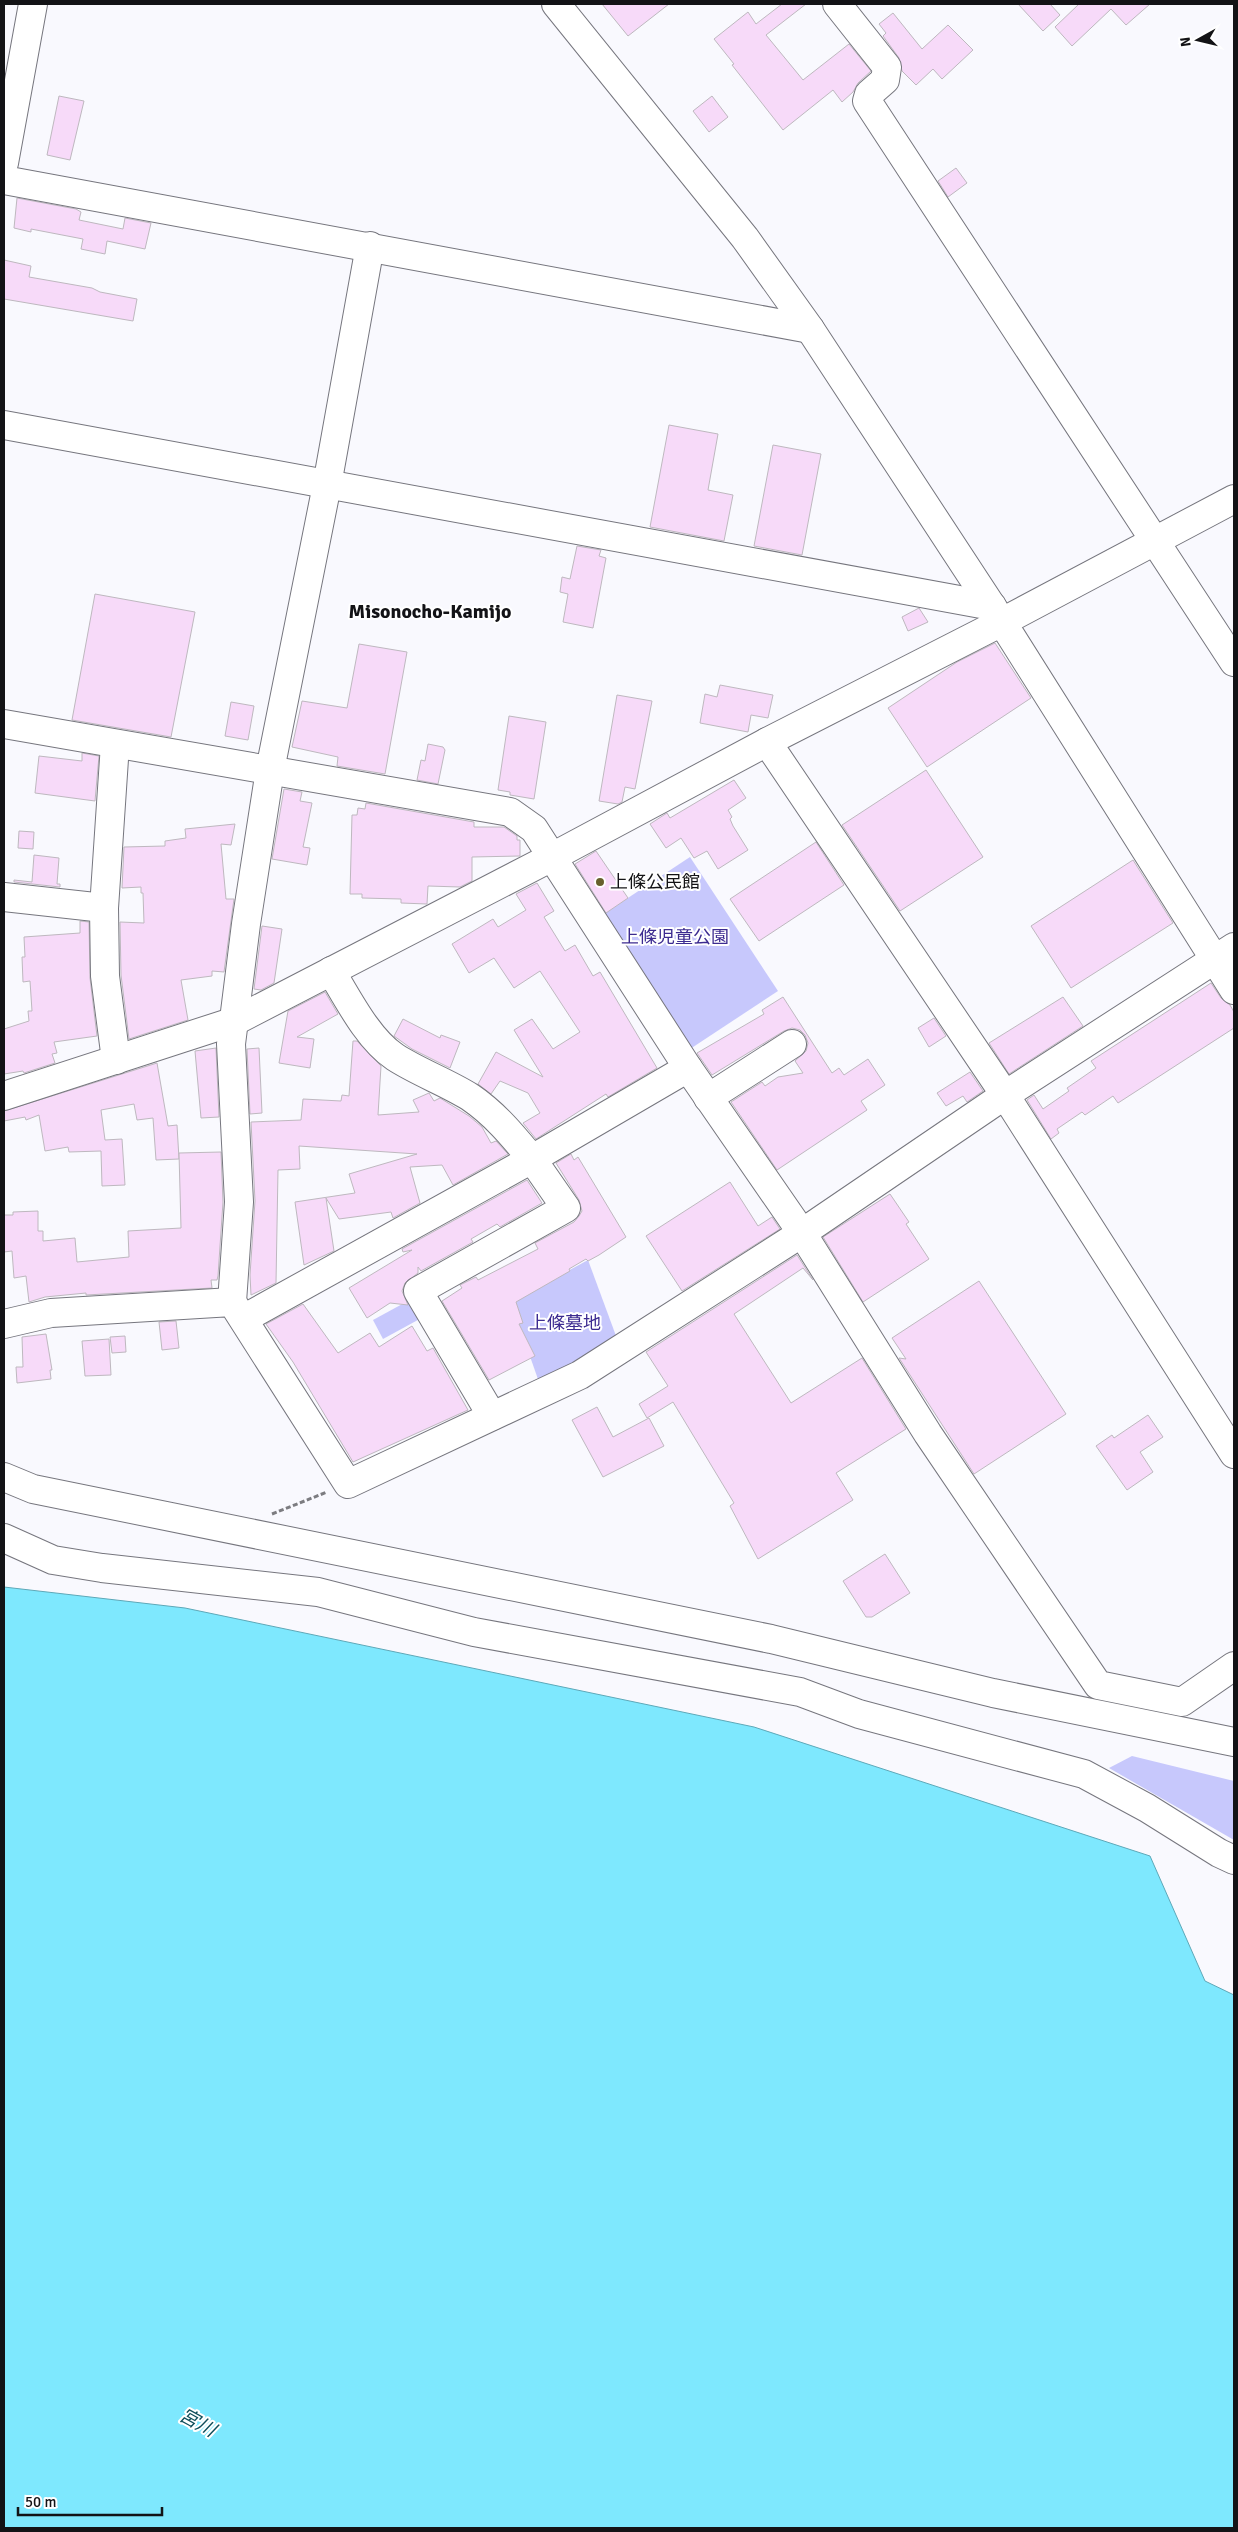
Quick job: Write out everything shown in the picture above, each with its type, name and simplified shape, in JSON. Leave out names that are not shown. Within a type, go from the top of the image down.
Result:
[{"type":"street","points":[[4,164],[34,4]]},
{"type":"street","points":[[556,4],[746,238],[810,329],[997,614],[1225,953],[1234,990]]},
{"type":"street","points":[[837,4],[887,67],[885,80],[869,94],[867,101],[1234,662]]},
{"type":"street","points":[[4,180],[370,246],[810,329]]},
{"type":"street","points":[[370,246],[327,485],[270,770],[246,924],[235,1021],[230,1044],[238,1202],[238,1310],[348,1484],[580,1375],[802,1233],[1005,1095],[1225,953]]},
{"type":"street","points":[[4,425],[997,614]]},
{"type":"street","points":[[4,1096],[235,1021],[552,857],[767,742],[997,614],[1156,541],[1234,499]]},
{"type":"street","points":[[4,724],[510,812],[534,829],[688,1068],[802,1233],[928,1434],[1098,1685],[1182,1702],[1234,1666]]},
{"type":"street","points":[[767,742],[1005,1095],[1234,1454]]},
{"type":"street","points":[[115,744],[104,908],[105,976],[116,1060]]},
{"type":"street","points":[[4,897],[104,908]]},
{"type":"street","points":[[331,971],[356,1012],[379,1042],[395,1057],[471,1098],[504,1125],[532,1159],[566,1208],[409,1295],[492,1416]]},
{"type":"street","points":[[708,1098],[792,1044]]},
{"type":"street","points":[[4,1324],[51,1313],[238,1310],[532,1159],[688,1068]]},
{"type":"street","points":[[4,1478],[42,1490],[771,1639],[993,1693],[1234,1742]]},
{"type":"street","points":[[4,1538],[53,1560],[102,1568],[318,1592],[474,1632],[800,1692],[859,1714],[1084,1774],[1147,1808],[1219,1853],[1234,1860]]},
{"type":"green space","name":"上條児童公園","points":[[690,857],[778,991],[684,1053],[596,919]]},
{"type":"green space","name":"上條墓地","points":[[588,1260],[619,1344],[540,1385],[511,1302]]},
{"type":"green space","points":[[417,1296],[427,1315],[383,1339],[373,1320]]},
{"type":"green space","points":[[1132,1756],[1234,1781],[1234,1840],[1109,1768]]},
{"type":"water","name":"宮川","points":[[4,1587],[185,1608],[754,1727],[1150,1856],[1205,1981],[1234,1995],[1234,2528],[4,2528]]},
{"type":"building","points":[[602,4],[669,4],[628,36]]},
{"type":"building","points":[[782,4],[806,4],[766,35],[803,80],[849,44],[871,71],[842,102],[833,90],[783,130],[714,39],[748,12],[756,24]]},
{"type":"building","points":[[1018,4],[1050,4],[1060,15],[1043,31]]},
{"type":"building","points":[[1079,4],[1150,4],[1126,25],[1111,9],[1072,46],[1055,27]]},
{"type":"building","points":[[893,13],[922,49],[948,25],[973,50],[942,79],[933,69],[916,85],[902,71],[899,58],[883,36],[886,33],[879,24]]},
{"type":"building","points":[[59,96],[84,101],[70,160],[47,155]]},
{"type":"building","points":[[712,96],[728,117],[709,132],[693,111]]},
{"type":"building","points":[[956,168],[967,183],[948,197],[938,181]]},
{"type":"building","points":[[17,198],[76,209],[81,212],[79,220],[123,229],[125,218],[151,223],[145,249],[107,241],[105,254],[81,249],[83,239],[31,229],[31,232],[14,228]]},
{"type":"building","points":[[4,260],[31,266],[29,277],[92,288],[100,292],[137,299],[133,321],[4,299]]},
{"type":"building","points":[[669,425],[718,434],[708,490],[733,495],[724,541],[650,527]]},
{"type":"building","points":[[773,445],[821,454],[802,555],[754,546]]},
{"type":"building","points":[[577,546],[601,550],[599,556],[606,558],[593,628],[563,622],[568,594],[560,592],[562,577],[570,579]]},
{"type":"building","points":[[95,594],[195,612],[171,737],[72,720]]},
{"type":"building","points":[[919,608],[928,622],[908,631],[902,617]]},
{"type":"building","points":[[995,643],[1031,698],[927,767],[888,708],[957,662]]},
{"type":"building","points":[[359,644],[407,652],[385,774],[337,766],[338,757],[292,747],[302,701],[347,708]]},
{"type":"building","points":[[720,685],[773,695],[768,718],[751,715],[748,732],[700,723],[705,694],[717,697]]},
{"type":"building","points":[[617,695],[652,701],[635,789],[625,787],[622,802],[618,804],[599,801]]},
{"type":"building","points":[[231,702],[254,706],[248,740],[225,736]]},
{"type":"building","points":[[509,716],[546,722],[534,799],[510,795],[510,792],[498,790]]},
{"type":"building","points":[[428,744],[443,747],[445,750],[438,784],[417,780],[421,760],[425,761]]},
{"type":"building","points":[[82,753],[99,756],[95,801],[35,793],[39,756],[82,761]]},
{"type":"building","points":[[926,770],[983,857],[900,911],[842,825]]},
{"type":"building","points":[[734,780],[746,798],[728,810],[732,817],[730,819],[733,826],[748,850],[718,869],[707,851],[694,858],[681,838],[666,848],[650,824],[667,813],[670,818]]},
{"type":"building","points":[[284,789],[302,792],[300,801],[312,803],[303,847],[310,848],[307,865],[272,859]]},
{"type":"building","points":[[366,803],[474,822],[474,827],[504,827],[517,836],[517,840],[520,840],[520,856],[472,857],[472,881],[460,887],[428,886],[427,904],[401,903],[401,899],[362,898],[362,894],[350,894],[352,815],[357,815],[358,808],[365,809]]},
{"type":"building","points":[[235,824],[231,845],[221,844],[226,899],[234,899],[224,972],[212,971],[212,976],[181,980],[188,1020],[129,1039],[121,975],[120,922],[144,923],[141,887],[122,888],[124,847],[165,846],[165,841],[186,838],[185,829]]},
{"type":"building","points":[[19,831],[34,832],[33,849],[18,848]]},
{"type":"building","points":[[816,842],[844,885],[759,941],[730,899]]},
{"type":"building","name":"上條公民館","points":[[596,851],[628,898],[606,913],[575,864]]},
{"type":"building","points":[[34,855],[59,858],[57,884],[60,884],[60,887],[14,882],[14,880],[32,882]]},
{"type":"building","points":[[1133,860],[1173,923],[1071,988],[1031,926]]},
{"type":"building","points":[[537,883],[554,911],[544,917],[565,951],[575,945],[593,976],[600,972],[657,1068],[608,1097],[606,1094],[536,1139],[523,1123],[540,1113],[528,1093],[500,1081],[491,1094],[478,1084],[496,1052],[543,1077],[514,1030],[532,1019],[553,1049],[580,1032],[540,971],[514,988],[494,958],[469,973],[452,944],[493,919],[498,927],[526,910],[516,894]]},
{"type":"building","points":[[80,921],[89,922],[90,978],[97,1036],[54,1042],[57,1053],[52,1054],[55,1063],[24,1073],[23,1071],[4,1074],[4,1029],[29,1021],[28,1011],[32,1011],[30,981],[23,982],[22,957],[25,957],[24,937],[80,933]]},
{"type":"building","points":[[262,926],[282,929],[274,983],[261,990],[254,989]]},
{"type":"building","points":[[1211,983],[1234,1012],[1234,1028],[1118,1103],[1113,1096],[1085,1115],[1082,1112],[1057,1129],[1059,1133],[1051,1139],[1027,1100],[1034,1095],[1043,1109],[1069,1091],[1067,1088],[1096,1068],[1091,1061]]},
{"type":"building","points":[[325,992],[338,1014],[297,1037],[314,1039],[310,1068],[279,1063],[288,1011]]},
{"type":"building","points":[[783,997],[832,1073],[839,1068],[844,1075],[868,1059],[885,1085],[861,1101],[867,1110],[777,1170],[731,1102],[762,1082],[765,1086],[778,1077],[803,1073],[795,1061],[806,1051],[808,1043],[805,1035],[800,1030],[792,1028],[784,1031],[712,1075],[697,1053],[764,1014],[762,1010]]},
{"type":"building","points":[[1063,997],[1083,1026],[1009,1074],[989,1043]]},
{"type":"building","points":[[934,1018],[946,1036],[929,1047],[918,1028]]},
{"type":"building","points":[[403,1019],[440,1038],[441,1035],[460,1042],[450,1068],[412,1049],[394,1036]]},
{"type":"building","points":[[353,1041],[357,1041],[381,1066],[378,1115],[419,1112],[413,1100],[429,1093],[434,1101],[440,1098],[469,1116],[482,1127],[491,1143],[496,1141],[508,1154],[453,1185],[442,1165],[410,1167],[420,1203],[393,1218],[391,1212],[339,1219],[326,1198],[334,1251],[304,1265],[295,1202],[355,1193],[349,1174],[417,1154],[299,1146],[300,1169],[278,1170],[276,1283],[251,1295],[250,1275],[255,1201],[251,1122],[301,1120],[303,1099],[341,1101],[342,1095],[349,1096]]},
{"type":"building","points":[[216,1048],[219,1117],[201,1118],[195,1051]]},
{"type":"building","points":[[259,1048],[262,1113],[250,1114],[247,1049]]},
{"type":"building","points":[[157,1063],[168,1126],[177,1125],[179,1159],[156,1160],[153,1118],[137,1120],[134,1104],[101,1110],[105,1140],[122,1139],[125,1185],[102,1186],[101,1151],[69,1152],[68,1147],[45,1151],[39,1115],[26,1120],[25,1117],[4,1121],[4,1111]]},
{"type":"building","points":[[970,1072],[983,1091],[967,1102],[963,1096],[946,1106],[937,1093]]},
{"type":"building","points":[[221,1152],[223,1202],[218,1276],[217,1280],[211,1280],[212,1288],[86,1295],[86,1293],[45,1297],[29,1302],[26,1276],[14,1278],[12,1251],[4,1252],[4,1215],[13,1215],[13,1212],[38,1211],[38,1231],[43,1231],[43,1241],[75,1238],[77,1262],[129,1257],[128,1231],[181,1228],[179,1153]]},
{"type":"building","points":[[571,1154],[574,1160],[578,1157],[626,1237],[599,1255],[588,1261],[586,1259],[569,1269],[570,1271],[516,1302],[523,1323],[519,1324],[535,1356],[489,1380],[442,1301],[462,1288],[460,1285],[476,1277],[478,1280],[538,1249],[535,1243],[574,1222],[582,1211],[579,1200],[556,1163]]},
{"type":"building","points":[[527,1180],[542,1203],[500,1227],[497,1224],[471,1239],[473,1242],[421,1271],[418,1267],[418,1273],[405,1283],[402,1291],[408,1305],[390,1303],[367,1318],[349,1288],[412,1250],[403,1252],[402,1249]]},
{"type":"building","points":[[730,1182],[758,1226],[772,1217],[780,1229],[682,1291],[646,1236]]},
{"type":"building","points":[[890,1194],[909,1222],[906,1224],[929,1259],[863,1302],[823,1237]]},
{"type":"building","points":[[797,1255],[813,1280],[803,1268],[734,1314],[791,1403],[862,1358],[906,1429],[836,1473],[853,1500],[758,1559],[730,1506],[734,1503],[673,1402],[647,1418],[639,1404],[668,1386],[646,1352]]},
{"type":"building","points":[[979,1281],[1066,1414],[974,1474],[899,1358],[906,1359],[892,1338]]},
{"type":"building","points":[[303,1304],[338,1353],[370,1333],[379,1347],[412,1326],[427,1351],[433,1348],[468,1410],[353,1462],[293,1362],[266,1324]]},
{"type":"building","points":[[176,1321],[179,1348],[162,1350],[159,1322]]},
{"type":"building","points":[[46,1334],[52,1370],[50,1370],[51,1379],[17,1383],[16,1367],[23,1367],[22,1337]]},
{"type":"building","points":[[125,1336],[126,1352],[112,1353],[110,1337]]},
{"type":"building","points":[[109,1339],[111,1375],[85,1376],[82,1341]]},
{"type":"building","points":[[597,1407],[613,1437],[649,1418],[664,1446],[603,1477],[572,1420]]},
{"type":"building","points":[[1148,1415],[1163,1437],[1140,1452],[1153,1472],[1127,1490],[1096,1446],[1112,1435],[1114,1438]]},
{"type":"building","points":[[885,1554],[910,1593],[872,1617],[866,1617],[843,1581]]},
{"type":"place","name":"上條公民館","points":[[600,882]]},
{"type":"district","name":"Misonocho-Kamijo","points":[[430,611]]}]
